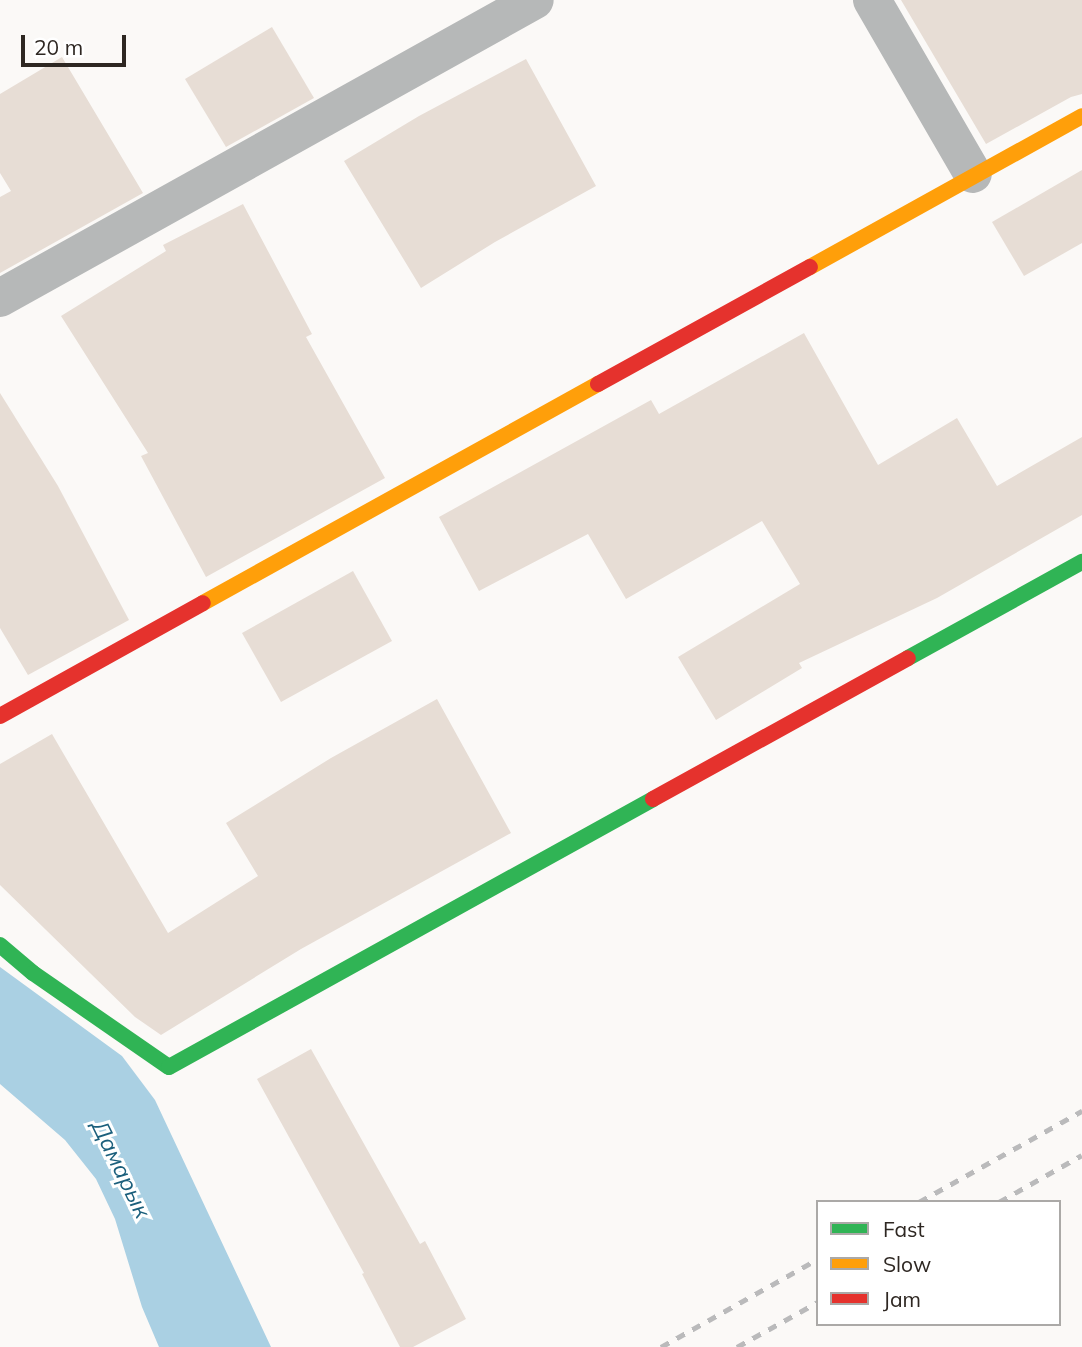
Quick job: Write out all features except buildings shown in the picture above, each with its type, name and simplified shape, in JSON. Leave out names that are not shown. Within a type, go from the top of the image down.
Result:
[{"type":"street","points":[[0,298],[535,0]]},
{"type":"street","points":[[872,0],[973,174]]},
{"type":"street","points":[[0,716],[973,174],[1082,116]]},
{"type":"street","points":[[0,945],[33,973],[169,1067],[1082,562]]},
{"type":"water","name":"Дамарык","points":[[0,967],[122,1056],[155,1100],[271,1347],[159,1347],[142,1307],[115,1219],[96,1179],[65,1140],[0,1084]]},
{"type":"railway","points":[[923,1200],[1082,1111]]},
{"type":"railway","points":[[1003,1200],[1082,1155]]},
{"type":"railway","points":[[661,1347],[816,1260]]},
{"type":"railway","points":[[737,1347],[816,1303]]},
{"type":"traffic: fast","points":[[908,658],[1082,562]]},
{"type":"traffic: fast","points":[[0,945],[33,973],[169,1067],[653,799]]},
{"type":"traffic: slow","points":[[810,267],[1082,116]]},
{"type":"traffic: slow","points":[[203,603],[598,384]]},
{"type":"traffic: jam","points":[[598,384],[810,267]]},
{"type":"traffic: jam","points":[[0,716],[203,603]]},
{"type":"traffic: jam","points":[[653,799],[908,658]]}]
